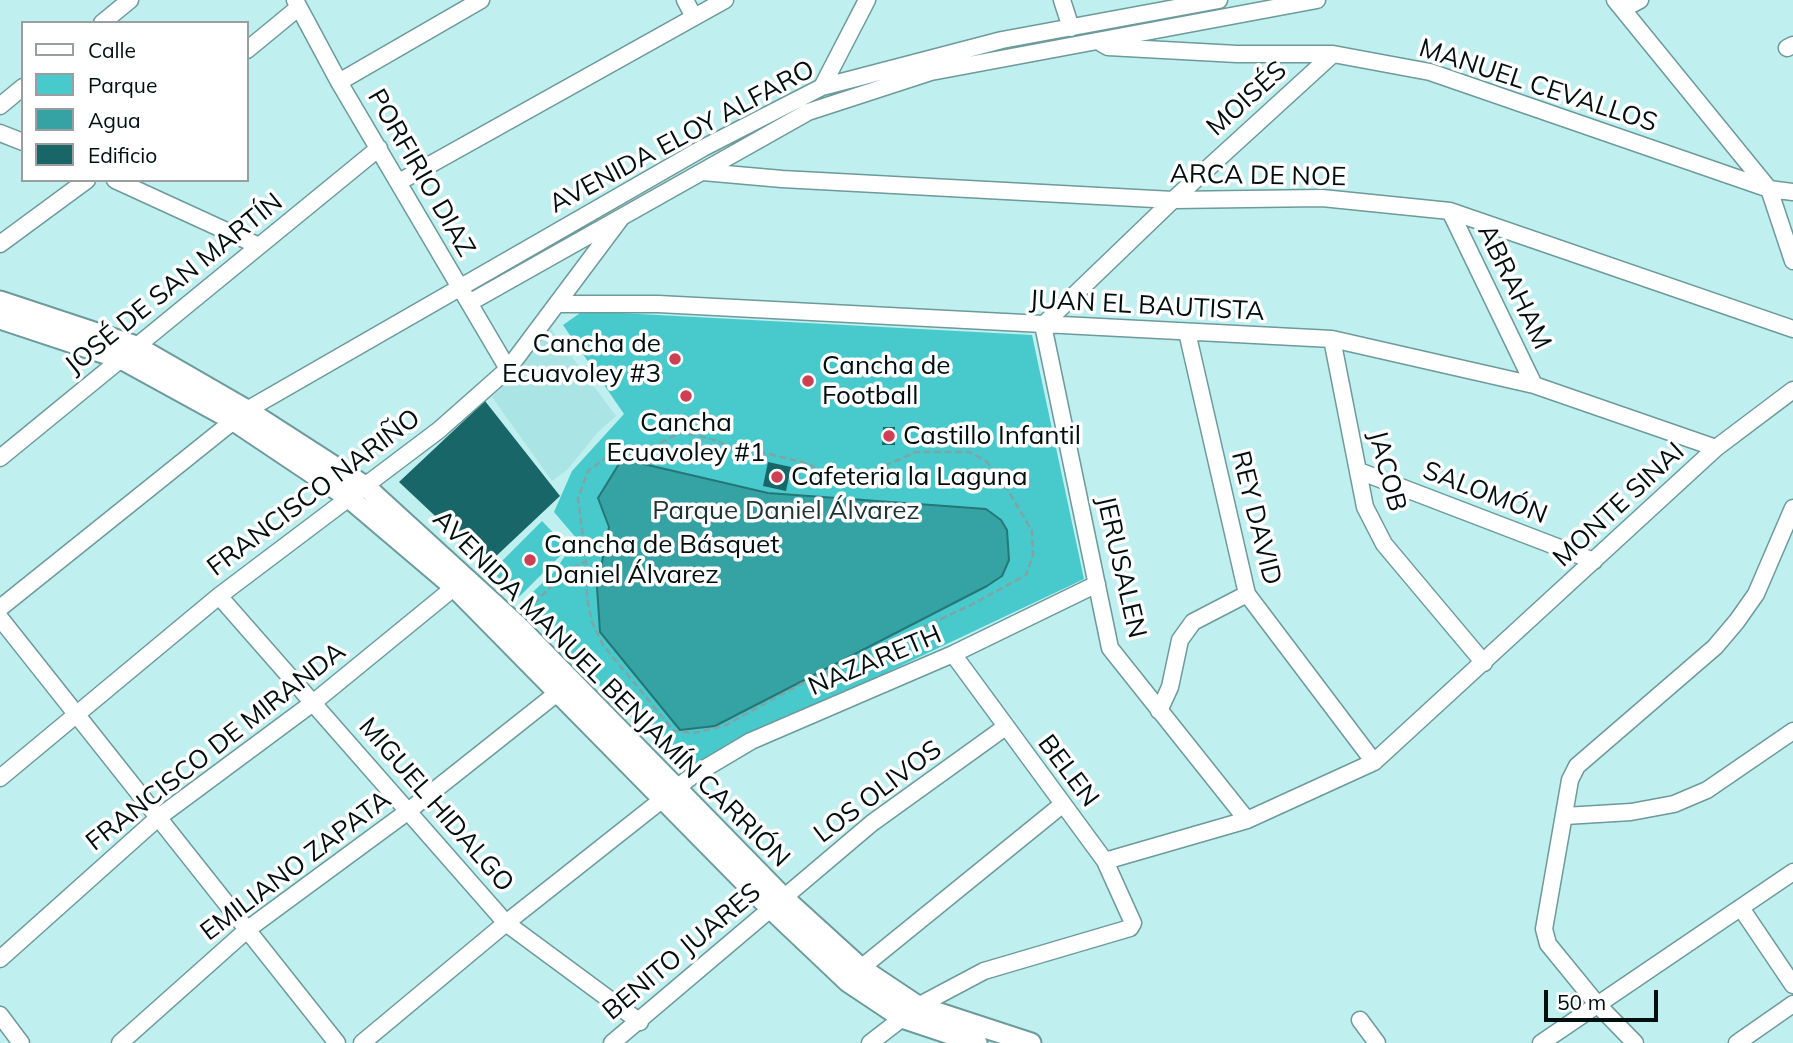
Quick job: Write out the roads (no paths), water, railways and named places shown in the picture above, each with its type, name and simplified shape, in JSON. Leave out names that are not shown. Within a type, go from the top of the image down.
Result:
[{"type":"main road","name":"AVENIDA MANUEL BENJAMÍN CARRIÓN","points":[[0,300],[136,346],[241,415],[365,486],[777,903],[848,982],[902,1018],[977,1043]]},
{"type":"main road","name":"AVENIDA MANUEL BENJAMÍN CARRIÓN","points":[[0,318],[121,359],[241,415],[516,624],[565,686]]},
{"type":"main road","name":"AVENIDA MANUEL BENJAMÍN CARRIÓN","points":[[777,903],[861,968],[918,1006],[1031,1043]]},
{"type":"street","points":[[104,21],[130,0]]},
{"type":"street","points":[[339,82],[454,7],[481,0]]},
{"type":"street","points":[[685,0],[694,17]]},
{"type":"street","points":[[398,182],[725,0]]},
{"type":"street","points":[[822,87],[867,0]]},
{"type":"street","points":[[1062,0],[1071,28]]},
{"type":"street","name":"AVENIDA ELOY ALFARO","points":[[469,303],[808,112],[931,72],[1219,0]]},
{"type":"street","name":"AVENIDA ELOY ALFARO","points":[[0,608],[241,415],[459,286],[646,181],[822,87],[1002,40],[1071,28],[1096,32],[1317,0]]},
{"type":"street","points":[[1640,0],[1619,5],[1769,189],[1793,261]]},
{"type":"street","points":[[248,49],[297,4]]},
{"type":"street","name":"PORFIRIO DIAZ","points":[[297,4],[339,82],[508,369]]},
{"type":"street","name":"MANUEL CEVALLOS","points":[[1096,32],[1108,47],[1237,54],[1333,54],[1430,72],[1769,189],[1793,192]]},
{"type":"street","name":"MOISÉS","points":[[1043,326],[1173,200],[1333,54]]},
{"type":"street","points":[[0,106],[21,89]]},
{"type":"street","points":[[0,133],[21,141]]},
{"type":"street","name":"JOSÉ DE SAN MARTÍN","points":[[0,457],[379,148]]},
{"type":"street","name":"ARCA DE NOE","points":[[703,172],[782,180],[1173,200],[1322,198],[1450,211],[1793,330]]},
{"type":"street","name":"FRANCISCO NARIÑO","points":[[0,778],[76,712],[219,596],[439,430],[508,369],[559,304],[646,181]]},
{"type":"street","points":[[0,244],[84,182]]},
{"type":"street","points":[[119,182],[259,246]]},
{"type":"street","name":"ABRAHAM","points":[[1450,211],[1534,385]]},
{"type":"street","name":"JUAN EL BAUTISTA","points":[[559,304],[658,304],[1332,339],[1534,385],[1716,448]]},
{"type":"street","name":"JERUSALEN","points":[[1043,326],[1110,648],[1247,820]]},
{"type":"street","name":"REY DAVID","points":[[1187,332],[1247,594],[1374,761]]},
{"type":"street","name":"JACOB","points":[[1332,339],[1365,507],[1384,544],[1484,663]]},
{"type":"street","name":"MONTE SINAI","points":[[1105,861],[1247,820],[1374,761],[1716,448],[1793,390]]},
{"type":"street","name":"SALOMÓN","points":[[1359,471],[1594,561]]},
{"type":"street","points":[[1634,1043],[1597,1004],[1548,944],[1544,929],[1570,780],[1577,766],[1715,648],[1756,593],[1793,508]]},
{"type":"street","name":"FRANCISCO DE MIRANDA","points":[[0,959],[159,817],[314,702],[460,582]]},
{"type":"street","name":"NAZARETH","points":[[362,1043],[506,923],[669,794],[751,741],[953,654],[1097,584]]},
{"type":"street","points":[[1159,711],[1170,687],[1180,640],[1193,622],[1247,594]]},
{"type":"street","name":"MIGUEL HIDALGO","points":[[219,596],[506,923],[640,1022]]},
{"type":"street","points":[[0,618],[337,1043]]},
{"type":"street","name":"BELEN","points":[[918,1006],[984,971],[1130,928],[1133,923],[1105,861],[1004,728],[953,654]]},
{"type":"street","name":"EMILIANO ZAPATA","points":[[120,1043],[248,929],[407,812],[565,686]]},
{"type":"street","name":"LOS OLIVOS","points":[[777,903],[872,823],[1004,728]]},
{"type":"street","points":[[1565,816],[1631,812],[1674,804],[1707,790],[1793,731]]},
{"type":"street","points":[[861,968],[1063,804]]},
{"type":"street","points":[[1541,1043],[1793,872]]},
{"type":"street","name":"BENITO JUARES","points":[[612,1043],[640,1022],[777,903]]},
{"type":"street","points":[[1741,908],[1793,985]]},
{"type":"street","points":[[1737,1043],[1793,1004]]},
{"type":"street","points":[[870,1043],[918,1006]]},
{"type":"street","points":[[0,1015],[21,1043]]},
{"type":"street","points":[[1360,1020],[1377,1043]]},
{"type":"water","points":[[622,459],[768,493],[986,509],[1001,520],[1007,530],[1009,560],[1002,576],[987,586],[715,726],[680,730],[600,632],[597,587],[609,527],[598,498]]},
{"type":"place","name":"Cancha de Ecuavoley #3","points":[[675,359]]},
{"type":"place","name":"Cancha de Football","points":[[808,381]]},
{"type":"place","name":"Cancha Ecuavoley #1","points":[[686,396]]},
{"type":"place","name":"Castillo Infantil","points":[[889,436]]},
{"type":"place","name":"Cafeteria la Laguna","points":[[777,477]]},
{"type":"place","name":"Cancha de Básquet Daniel Álvarez","points":[[530,560]]},
{"type":"park label","name":"Parque Daniel Álvarez","points":[[786,511]]}]
